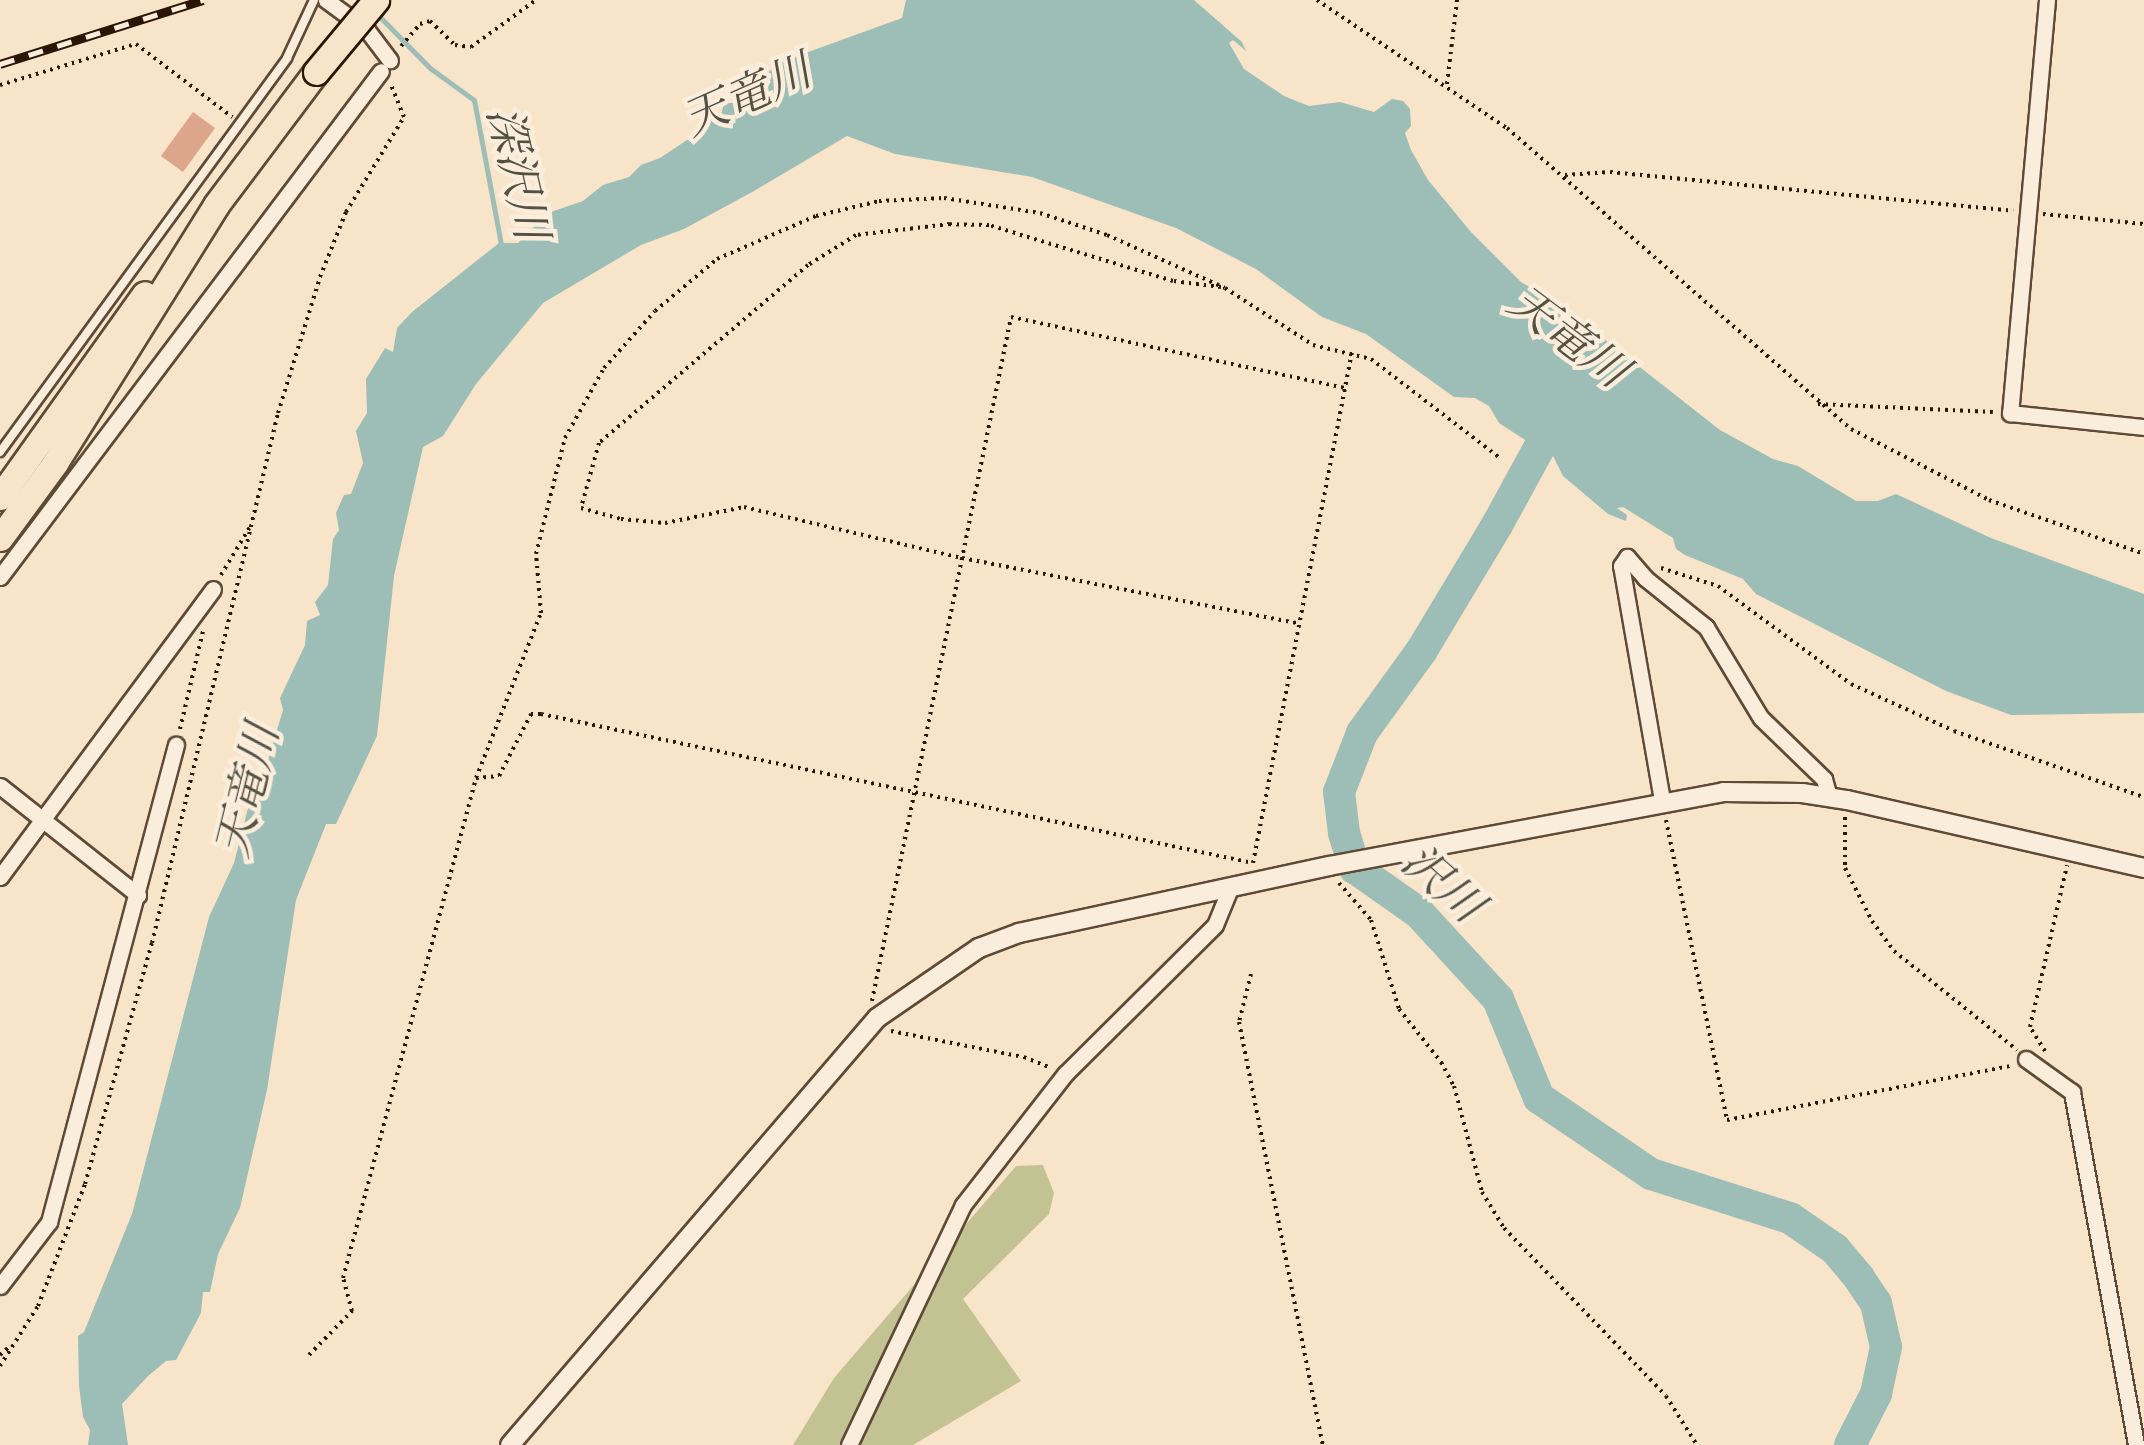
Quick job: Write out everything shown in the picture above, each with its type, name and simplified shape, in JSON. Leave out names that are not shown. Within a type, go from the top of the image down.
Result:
[{"type":"highway","points":[[0,538],[55,464],[216,205],[376,0]]},
{"type":"highway","points":[[0,497],[204,212],[216,205]]},
{"type":"street","points":[[0,577],[389,60],[367,30],[326,0]]},
{"type":"street","points":[[2046,0],[2010,413],[2144,426]]},
{"type":"street","points":[[1662,800],[1621,566],[1628,558],[1644,578],[1706,627],[1761,718],[1824,779],[1838,798]]},
{"type":"street","points":[[0,876],[213,589]]},
{"type":"street","points":[[0,1286],[49,1222],[176,744]]},
{"type":"street","points":[[0,786],[138,895]]},
{"type":"street","points":[[510,1445],[872,1023],[979,948],[1019,933],[1231,886],[1662,800],[1762,791],[1838,798],[2144,868]]},
{"type":"street","points":[[849,1445],[963,1205],[1065,1074],[1215,925],[1231,886]]},
{"type":"street","points":[[2026,1059],[2072,1092],[2136,1445]]},
{"type":"lane","points":[[0,452],[287,58],[314,0]]},
{"type":"path","points":[[0,1366],[38,1306],[85,1184],[152,944],[278,413],[320,277],[346,212],[404,117],[389,60],[420,24],[430,21],[455,45],[471,46],[536,0]]},
{"type":"path","points":[[1317,0],[1447,84],[1565,176],[1818,404],[1891,453],[1989,500],[2144,554]]},
{"type":"path","points":[[1447,84],[1457,0]]},
{"type":"path","points":[[0,84],[136,44],[240,123]]},
{"type":"path","points":[[1565,176],[1610,172],[2144,224]]},
{"type":"path","points":[[309,1354],[352,1311],[343,1278],[476,778],[541,613],[536,554],[565,438],[604,368],[655,311],[717,259],[778,229],[845,207],[908,198],[1007,206],[1073,223],[1225,288],[1313,345],[1370,359],[1500,458]]},
{"type":"path","points":[[1225,288],[1173,281],[989,226],[950,224],[856,234],[808,265],[599,443],[581,508],[620,519],[665,522],[744,507],[962,558],[1300,624]]},
{"type":"path","points":[[1065,1074],[1024,1056],[872,1023],[872,999],[1010,318],[1345,388]]},
{"type":"path","points":[[476,778],[499,776],[522,727],[531,714],[541,714],[1253,863],[1352,352]]},
{"type":"path","points":[[1818,404],[2010,413]]},
{"type":"path","points":[[213,589],[252,523]]},
{"type":"path","points":[[1628,558],[1718,586],[1851,684],[1954,731],[2144,797]]},
{"type":"path","points":[[176,744],[205,624]]},
{"type":"path","points":[[1662,800],[1728,1120],[2006,1069],[2026,1059],[1894,951],[1872,921],[1845,868],[1838,798]]},
{"type":"path","points":[[2050,1056],[2030,1027],[2070,850]]},
{"type":"path","points":[[1334,865],[1371,920],[1399,1009],[1442,1062],[1454,1086],[1482,1192],[1504,1228],[1666,1396],[1698,1445]]},
{"type":"path","points":[[1250,974],[1239,1022],[1323,1445]]},
{"type":"path","points":[[0,1356],[18,1337]]},
{"type":"green space","points":[[1043,1165],[1054,1193],[1049,1214],[963,1299],[1021,1381],[913,1445],[793,1445],[834,1378],[1016,1166]]},
{"type":"water","name":"天竜川","points":[[906,0],[1194,0],[1242,42],[1246,51],[1233,40],[1229,43],[1244,69],[1284,96],[1309,106],[1340,102],[1374,112],[1392,99],[1403,101],[1410,109],[1411,126],[1405,133],[1411,150],[1428,180],[1471,232],[1521,282],[1567,310],[1720,430],[1773,459],[1798,466],[1856,501],[1878,501],[1896,494],[1991,538],[2144,594],[2144,713],[2011,715],[1946,691],[1756,594],[1743,579],[1685,555],[1676,549],[1673,538],[1623,507],[1617,508],[1627,515],[1626,521],[1608,514],[1563,476],[1553,456],[1542,457],[1542,451],[1499,423],[1489,406],[1475,398],[1454,397],[1366,334],[1322,317],[1256,269],[1176,228],[1032,177],[895,154],[847,136],[684,229],[641,245],[543,303],[476,384],[443,436],[423,447],[394,576],[377,736],[336,824],[326,824],[296,900],[267,1090],[240,1208],[218,1254],[210,1292],[203,1292],[201,1313],[176,1360],[166,1361],[122,1404],[128,1445],[88,1445],[90,1430],[83,1417],[79,1386],[78,1336],[84,1332],[132,1214],[209,917],[234,863],[254,785],[268,760],[283,710],[280,698],[305,645],[307,621],[320,615],[315,602],[328,585],[333,539],[339,530],[336,513],[344,495],[351,494],[363,463],[356,431],[367,413],[366,379],[385,348],[393,352],[397,328],[412,312],[499,243],[518,243],[548,213],[583,201],[603,185],[629,177],[641,165],[660,158],[699,132],[709,118],[721,116],[724,103],[737,103],[778,63],[902,18]]},
{"type":"building","points":[[193,112],[215,128],[183,172],[161,156]]},
{"type":"waterway","name":"深沢川","points":[[376,13],[430,68],[474,100],[502,250]]},
{"type":"waterway","name":"沢川","points":[[1544,408],[1545,437],[1497,525],[1422,650],[1362,733],[1339,792],[1344,833],[1355,868],[1419,913],[1498,999],[1539,1098],[1651,1174],[1790,1218],[1835,1249],[1859,1278],[1876,1303],[1886,1347],[1876,1394],[1850,1445]]},
{"type":"railway","points":[[0,64],[203,0]]}]
